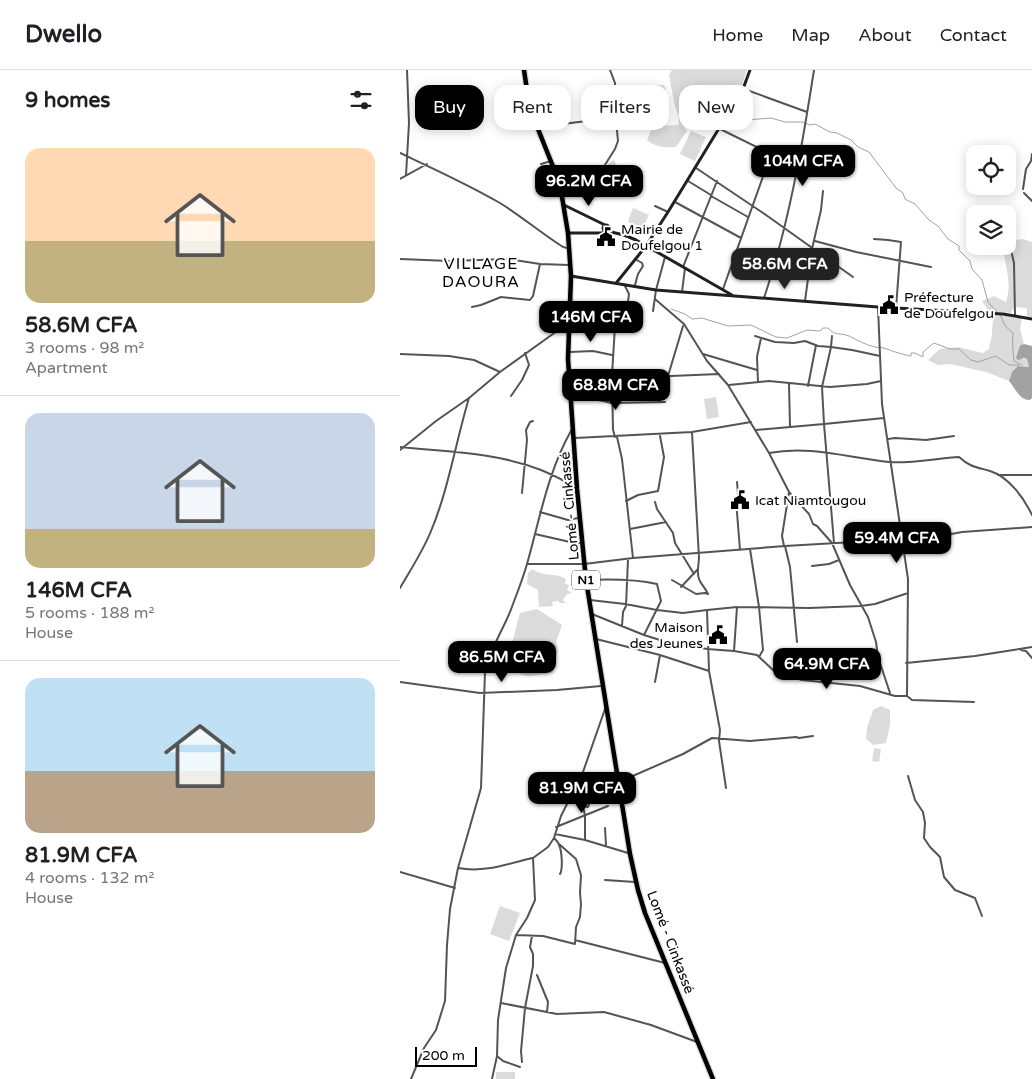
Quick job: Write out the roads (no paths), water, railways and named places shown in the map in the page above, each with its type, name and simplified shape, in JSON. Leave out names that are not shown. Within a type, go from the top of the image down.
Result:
[{"type":"highway","name":"Lomé - Cinkassé","points":[[524,70],[526,85]]},
{"type":"highway","name":"Lomé - Cinkassé","points":[[538,130],[551,161],[564,205],[570,248],[571,276],[568,352],[584,564],[630,854],[643,906],[712,1079]]},
{"type":"main road","points":[[744,85],[750,70]]},
{"type":"main road","points":[[617,282],[646,246],[675,202],[717,130]]},
{"type":"main road","points":[[564,205],[646,246],[732,295]]},
{"type":"main road","points":[[568,233],[603,233],[607,228]]},
{"type":"main road","points":[[571,276],[617,282],[656,290],[878,307],[1003,314],[1032,319]]},
{"type":"street","points":[[406,176],[409,123],[407,70]]},
{"type":"street","points":[[610,70],[615,85]]},
{"type":"street","points":[[764,298],[785,228],[798,168],[814,70]]},
{"type":"street","points":[[753,93],[807,112]]},
{"type":"street","points":[[600,184],[603,168],[618,141],[617,130]]},
{"type":"street","points":[[722,130],[771,154],[723,289]]},
{"type":"street","points":[[400,153],[427,164],[501,204],[554,242],[563,247],[570,248]]},
{"type":"street","points":[[1023,189],[1026,169],[1031,161],[1032,154]]},
{"type":"street","points":[[541,164],[551,161]]},
{"type":"street","points":[[768,162],[785,167],[798,168]]},
{"type":"street","points":[[400,179],[427,164]]},
{"type":"street","points":[[696,168],[752,205],[853,277]]},
{"type":"street","points":[[688,181],[748,218]]},
{"type":"street","points":[[682,292],[684,267],[717,181]]},
{"type":"street","points":[[805,300],[823,191]]},
{"type":"street","points":[[1024,193],[1032,201]]},
{"type":"street","points":[[675,202],[741,238]]},
{"type":"street","points":[[655,206],[668,212]]},
{"type":"street","points":[[874,239],[901,242],[896,308]]},
{"type":"street","points":[[815,241],[931,267]]},
{"type":"street","points":[[1012,255],[1014,263],[1014,315]]},
{"type":"street","points":[[653,311],[656,290],[665,257]]},
{"type":"street","points":[[400,259],[450,261],[508,259],[540,264],[571,265]]},
{"type":"street","points":[[635,259],[642,263],[643,266],[638,274],[635,285]]},
{"type":"street","points":[[472,307],[481,306],[501,297],[530,300],[540,264]]},
{"type":"street","points":[[401,448],[469,398],[525,353],[568,324],[615,327],[625,325],[629,294],[624,284]]},
{"type":"street","points":[[655,299],[684,324],[703,354],[728,385],[756,430],[789,492],[809,514],[813,524],[833,543]]},
{"type":"street","points":[[878,307],[882,404],[908,579],[906,696]]},
{"type":"street","points":[[668,376],[684,324]]},
{"type":"street","points":[[615,327],[612,355],[613,430],[622,459],[633,558]]},
{"type":"street","points":[[755,336],[775,342],[794,343],[805,341],[831,348],[880,356]]},
{"type":"street","points":[[832,336],[822,387],[833,543],[839,560],[868,617],[890,694]]},
{"type":"street","points":[[758,382],[757,357],[761,338]]},
{"type":"street","points":[[808,386],[816,345]]},
{"type":"street","points":[[568,352],[593,351],[612,355]]},
{"type":"street","points":[[511,396],[529,365],[525,353]]},
{"type":"street","points":[[400,354],[449,356],[474,360],[500,372]]},
{"type":"street","points":[[703,354],[757,370]]},
{"type":"street","points":[[570,386],[637,382],[668,376],[719,374]]},
{"type":"street","points":[[728,385],[758,382],[822,387],[867,384],[881,381]]},
{"type":"street","points":[[789,384],[790,427]]},
{"type":"street","points":[[571,394],[612,403],[665,402]]},
{"type":"street","points":[[400,588],[421,554],[432,530],[469,398]]},
{"type":"street","points":[[756,430],[884,418]]},
{"type":"street","points":[[522,493],[527,426],[533,421]]},
{"type":"street","points":[[575,438],[660,435],[692,432],[751,422]]},
{"type":"street","points":[[411,1079],[424,1048],[436,1030],[445,1001],[450,909],[458,868],[481,788],[487,661],[512,608],[552,474],[563,444],[573,427]]},
{"type":"street","points":[[672,580],[681,587],[696,594],[708,594],[697,579],[699,554],[692,432]]},
{"type":"street","points":[[626,501],[638,495],[658,491],[664,456],[660,435]]},
{"type":"street","points":[[888,439],[926,440],[954,436]]},
{"type":"street","points":[[401,448],[511,459],[552,474],[577,489]]},
{"type":"street","points":[[769,453],[807,450],[891,462],[959,457],[968,465],[998,475],[1032,475]]},
{"type":"street","points":[[998,475],[1021,494],[1032,514]]},
{"type":"street","points":[[737,482],[738,494],[736,500],[740,550]]},
{"type":"street","points":[[789,492],[782,536],[790,567],[797,642]]},
{"type":"street","points":[[655,502],[657,509],[673,533],[674,543],[694,574]]},
{"type":"street","points":[[540,512],[568,520],[580,518]]},
{"type":"street","points":[[630,529],[666,522]]},
{"type":"street","points":[[526,564],[584,564],[633,558],[784,546],[877,543],[902,539],[925,539],[962,532],[1032,526]]},
{"type":"street","points":[[535,534],[582,543]]},
{"type":"street","points":[[750,549],[759,607],[763,650],[759,657]]},
{"type":"street","points":[[622,627],[628,559]]},
{"type":"street","points":[[812,566],[829,564],[839,560]]},
{"type":"street","points":[[681,587],[698,569]]},
{"type":"street","points":[[586,580],[657,584],[660,601],[658,610],[644,635]]},
{"type":"street","points":[[590,600],[684,613],[737,607],[861,606],[875,604],[908,593]]},
{"type":"street","points":[[734,651],[737,607]]},
{"type":"street","points":[[707,610],[709,670],[720,730],[721,763],[726,788]]},
{"type":"street","points":[[592,614],[644,635],[707,649],[756,655],[774,671],[802,680],[860,686],[895,696],[906,696],[912,700],[974,702]]},
{"type":"street","points":[[596,639],[660,655],[709,670]]},
{"type":"street","points":[[906,663],[1021,650],[1032,647]]},
{"type":"street","points":[[1021,650],[1026,651],[1032,658]]},
{"type":"street","points":[[655,682],[660,655]]},
{"type":"street","points":[[400,682],[480,693],[604,686]]},
{"type":"street","points":[[458,868],[488,869],[533,858],[548,847],[554,838],[556,828],[583,772],[606,705]]},
{"type":"street","points":[[619,782],[683,754],[710,738],[750,741],[813,736]]},
{"type":"street","points":[[908,776],[915,800],[923,812],[925,823],[924,838],[940,857],[944,877],[955,890],[975,898],[982,916]]},
{"type":"street","points":[[577,783],[591,787]]},
{"type":"street","points":[[571,797],[583,806],[588,807],[590,802],[593,801]]},
{"type":"street","points":[[583,806],[585,816],[584,840]]},
{"type":"street","points":[[556,828],[608,806]]},
{"type":"street","points":[[605,828],[606,846]]},
{"type":"street","points":[[555,834],[584,840],[630,854]]},
{"type":"street","points":[[516,934],[543,936],[575,944],[576,927],[582,904],[580,893],[581,875],[576,859],[554,838]]},
{"type":"street","points":[[559,844],[563,869],[560,874]]},
{"type":"street","points":[[492,1079],[497,1056],[498,1020],[504,976],[516,934],[535,900],[533,858]]},
{"type":"street","points":[[400,872],[455,888]]},
{"type":"street","points":[[605,880],[636,882]]},
{"type":"street","points":[[522,1062],[521,1051],[525,1008],[533,954],[530,948],[532,936]]},
{"type":"street","points":[[575,940],[608,950],[667,963]]},
{"type":"street","points":[[537,975],[548,1002],[547,1012]]},
{"type":"street","points":[[501,1003],[547,1012],[569,1014],[604,1012],[652,1025],[698,1042]]},
{"type":"street","points":[[497,1056],[502,1061],[520,1067]]},
{"type":"waterway","points":[[753,119],[771,118],[785,122],[815,124],[851,140],[858,147],[869,152],[896,188],[903,193],[905,199],[915,204],[929,220],[938,226],[948,239],[959,246],[959,250],[970,261],[972,269],[982,280],[988,302],[997,312]]},
{"type":"waterway","points":[[671,309],[685,314],[692,319],[702,318],[728,326],[751,325],[776,337],[787,338],[807,330],[820,331],[823,328],[828,328],[833,332],[849,336],[868,345],[910,356],[911,353],[915,353],[923,357],[923,352],[934,343],[950,349],[959,349],[971,360],[978,362],[996,356],[1009,365],[1019,365]]},
{"type":"waterway","points":[[1000,314],[1005,326],[1013,333],[1014,361],[1022,365]]},
{"type":"place","name":"Mairie de Doufelgou 1","points":[[606,237]]},
{"type":"place","name":"Préfecture de Doufelgou","points":[[889,305]]},
{"type":"place","name":"Icat Niamtougou","points":[[740,500]]},
{"type":"place","name":"Maison des Jeunes","points":[[718,635]]},
{"type":"district","name":"VILLAGE DAOURA","points":[[481,272]]}]
